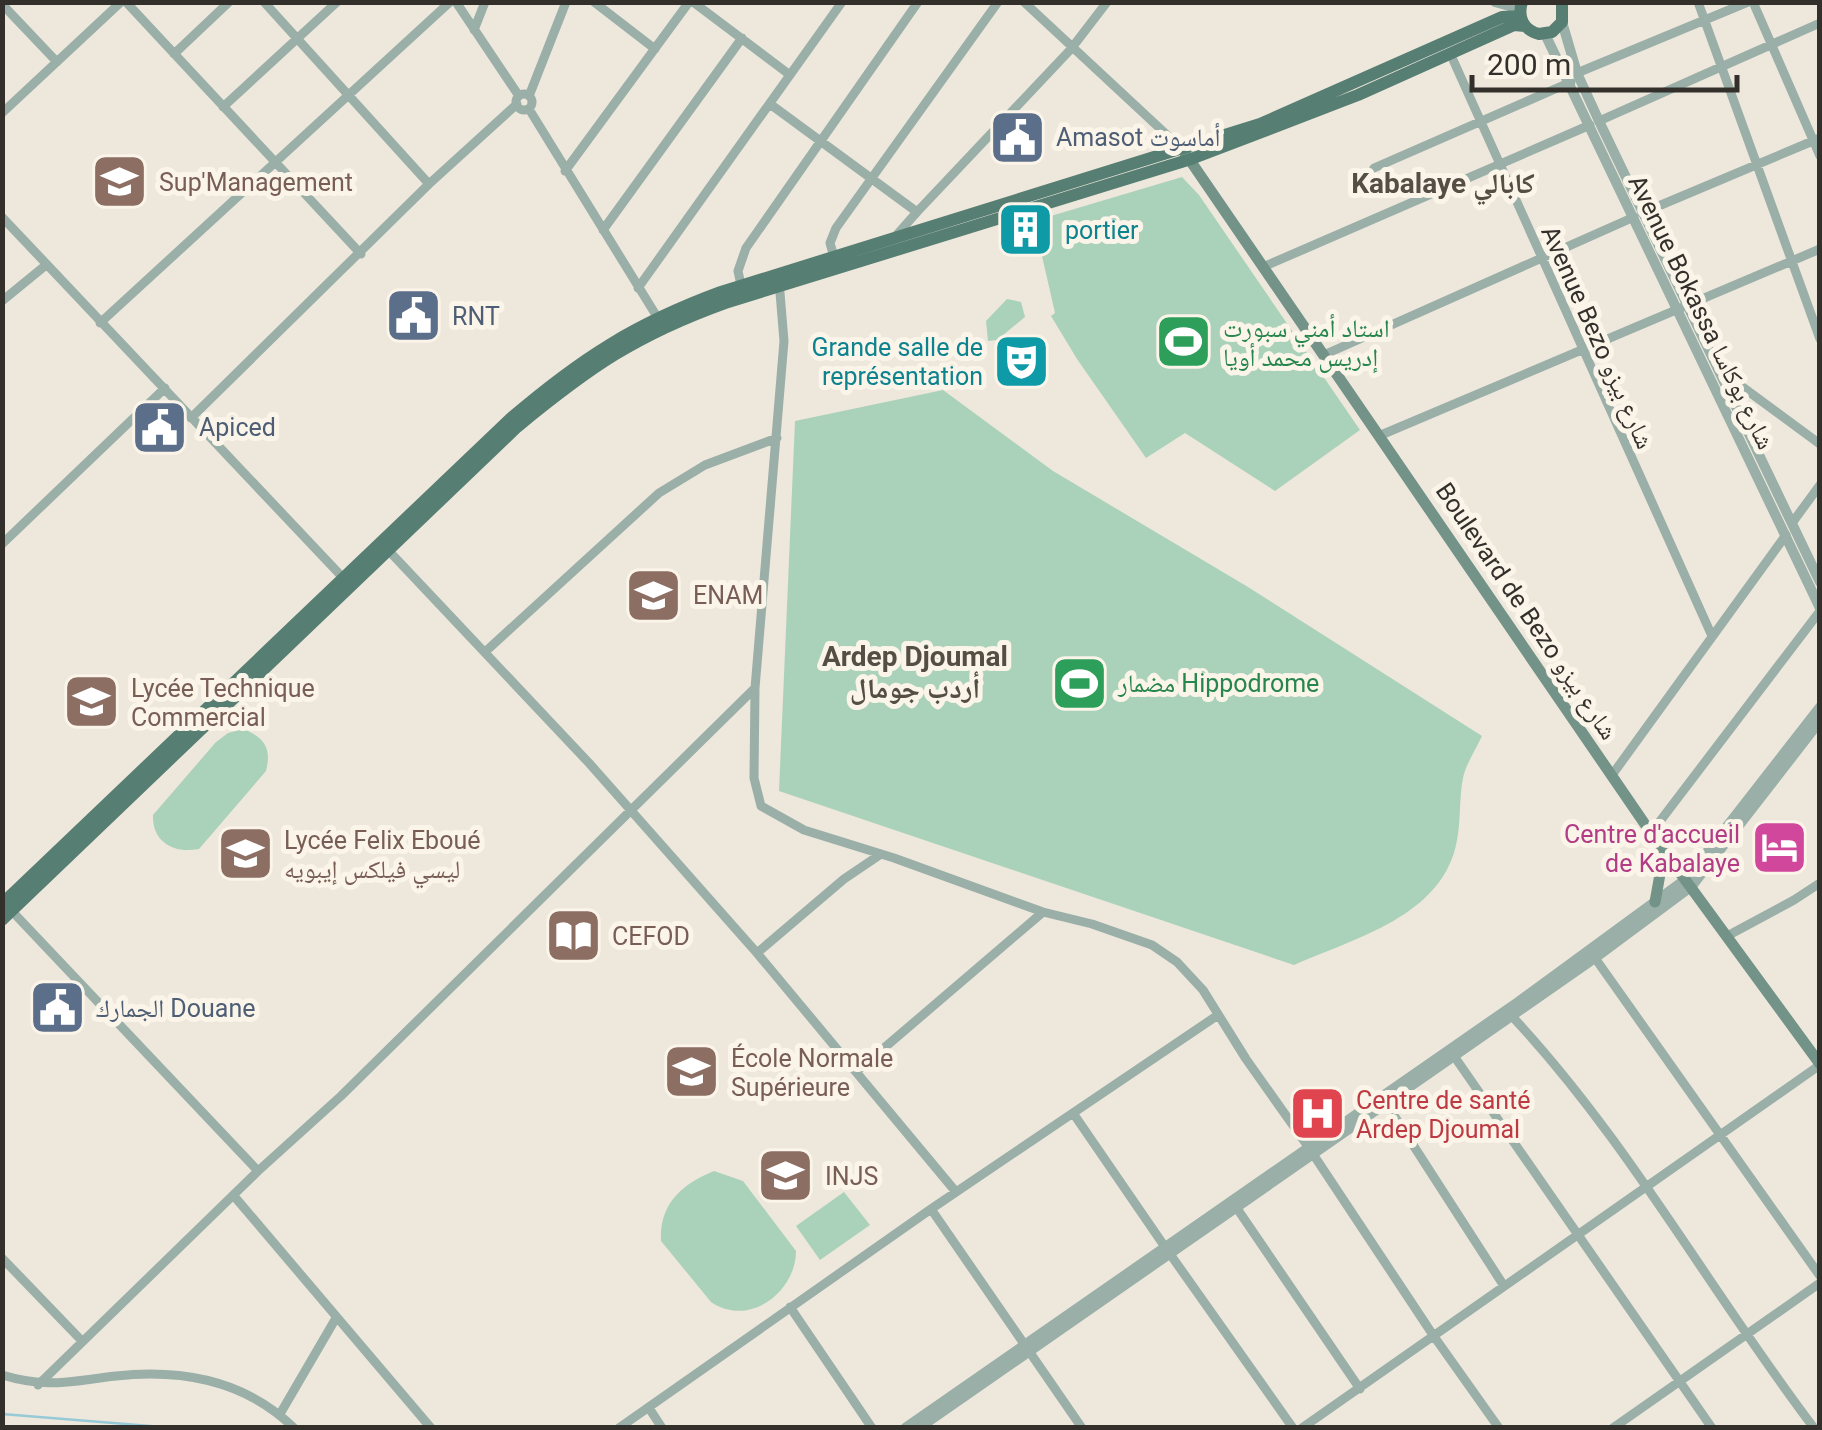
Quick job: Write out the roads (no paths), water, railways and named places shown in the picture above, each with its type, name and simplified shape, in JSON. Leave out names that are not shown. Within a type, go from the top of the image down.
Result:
[{"type":"main road","points":[[1522,13],[1534,32],[1545,34],[1565,9]]},
{"type":"main road","points":[[660,322],[778,280],[1186,154],[1358,94],[1514,25],[1522,13]]},
{"type":"main road","points":[[1186,154],[1502,18],[1522,13]]},
{"type":"main road","name":"Boulevard de Bezo شارع بيزو","points":[[1186,154],[1655,837],[1820,1064]]},
{"type":"main road","points":[[5,908],[561,383],[660,322],[741,286],[778,280],[834,257],[1042,198]]},
{"type":"main road","points":[[347,582],[389,550],[561,383]]},
{"type":"main road","points":[[1655,837],[1662,864],[1655,902]]},
{"type":"street","points":[[2,113],[123,2],[360,254]]},
{"type":"street","points":[[174,54],[229,2]]},
{"type":"street","points":[[264,2],[429,184]]},
{"type":"street","points":[[223,107],[337,2]]},
{"type":"street","points":[[100,323],[453,2],[522,99],[532,102],[529,109],[660,322]]},
{"type":"street","points":[[474,30],[485,2]]},
{"type":"street","points":[[191,418],[429,184],[522,99],[566,2]]},
{"type":"street","points":[[594,2],[656,49]]},
{"type":"street","points":[[565,170],[691,2],[790,75]]},
{"type":"street","points":[[638,288],[842,2]]},
{"type":"street","points":[[741,286],[740,259],[918,2]]},
{"type":"street","points":[[834,257],[832,235],[998,2]]},
{"type":"street","points":[[1024,2],[1186,154]]},
{"type":"street","points":[[892,240],[1070,49],[1106,2]]},
{"type":"street","points":[[1495,2],[1522,13]]},
{"type":"street","points":[[1698,2],[1820,339]]},
{"type":"street","points":[[1374,168],[1750,2],[1820,156]]},
{"type":"street","points":[[2,4],[57,62]]},
{"type":"street","name":"Avenue Bokassa شارع بوكاسا","points":[[1565,9],[1574,78]]},
{"type":"street","points":[[1263,267],[1500,167],[1820,23]]},
{"type":"street","name":"Avenue Bokassa شارع بوكاسا","points":[[1545,34],[1574,78],[1820,610]]},
{"type":"street","points":[[602,230],[742,38]]},
{"type":"street","name":"Avenue Bezo شارع بيزو","points":[[1450,54],[1712,636]]},
{"type":"street","points":[[770,104],[917,212]]},
{"type":"street","points":[[1326,354],[1816,140]]},
{"type":"street","points":[[2,217],[347,582]]},
{"type":"street","points":[[1380,434],[1820,249]]},
{"type":"street","points":[[2,301],[46,265]]},
{"type":"street","points":[[778,280],[784,341],[754,688],[754,778],[761,806],[804,830],[1152,945],[1177,962],[1218,1015],[1499,1428]]},
{"type":"street","name":"Avenue Bokassa شارع بوكاسا","points":[[1681,306],[1716,367],[1820,582]]},
{"type":"street","points":[[1716,367],[1820,444]]},
{"type":"street","points":[[2,544],[165,388]]},
{"type":"street","points":[[485,652],[659,493],[705,465],[778,438]]},
{"type":"street","points":[[1792,523],[1820,486]]},
{"type":"street","points":[[1612,775],[1786,535]]},
{"type":"street","points":[[389,550],[757,952],[956,1192]]},
{"type":"street","points":[[1655,837],[1820,610]]},
{"type":"street","points":[[38,1385],[632,812],[754,688]]},
{"type":"street","points":[[1168,1250],[1236,1208],[1311,1151],[1454,1056],[1655,902],[1689,882],[1820,707]]},
{"type":"street","points":[[905,1428],[1595,958],[1689,882],[1820,721]]},
{"type":"street","points":[[757,952],[844,879],[881,854]]},
{"type":"street","points":[[1728,935],[1820,883]]},
{"type":"street","points":[[5,908],[258,1171]]},
{"type":"street","points":[[856,1072],[1043,912]]},
{"type":"street","points":[[1595,958],[1820,1279],[1613,1428]]},
{"type":"street","points":[[1509,1013],[1589,1106],[1814,1428]]},
{"type":"street","points":[[619,1428],[931,1209],[1218,1015]]},
{"type":"street","points":[[1454,1056],[1712,1428]]},
{"type":"street","points":[[1302,1428],[1820,1064]]},
{"type":"street","points":[[1386,1103],[1504,1286]]},
{"type":"street","points":[[1073,1113],[1293,1428]]},
{"type":"street","points":[[234,1196],[431,1428]]},
{"type":"street","points":[[1236,1208],[1360,1389]]},
{"type":"street","points":[[931,1209],[1082,1428]]},
{"type":"street","points":[[2,1258],[82,1341]]},
{"type":"street","points":[[790,1308],[872,1428]]},
{"type":"street","points":[[280,1414],[336,1318]]},
{"type":"street","points":[[919,1428],[1027,1348]]},
{"type":"street","points":[[2,1375],[38,1385],[134,1375],[194,1375],[237,1390],[280,1414],[294,1428]]},
{"type":"street","points":[[649,1408],[662,1428]]},
{"type":"waterway","points":[[2,1414],[175,1428]]},
{"type":"place","name":"Amasot أماسوت","points":[[1017,137]]},
{"type":"place","name":"Sup'Management","points":[[120,182]]},
{"type":"place","name":"portier","points":[[1026,230]]},
{"type":"place","name":"RNT","points":[[413,316]]},
{"type":"place","name":"استاد أمني سبورت إدريس محمد أويا","points":[[1184,342]]},
{"type":"place","name":"Grande salle de représentation","points":[[1022,361]]},
{"type":"place","name":"Apiced","points":[[160,427]]},
{"type":"place","name":"ENAM","points":[[654,595]]},
{"type":"place","name":"مضمار Hippodrome","points":[[1079,683]]},
{"type":"place","name":"Lycée Technique Commercial","points":[[92,702]]},
{"type":"place","name":"Centre d'accueil de Kabalaye","points":[[1779,848]]},
{"type":"place","name":"Lycée Felix Eboué ليسي فيلكس إيبويه","points":[[245,854]]},
{"type":"place","name":"CEFOD","points":[[573,936]]},
{"type":"place","name":"الجمارك Douane","points":[[57,1008]]},
{"type":"place","name":"École Normale Supérieure","points":[[692,1072]]},
{"type":"place","name":"Centre de santé Ardep Djoumal","points":[[1317,1114]]},
{"type":"place","name":"INJS","points":[[786,1176]]},
{"type":"district","name":"Kabalaye كابالي","points":[[1443,183]]},
{"type":"district","name":"Ardep Djoumal أردب جومال","points":[[915,672]]}]
